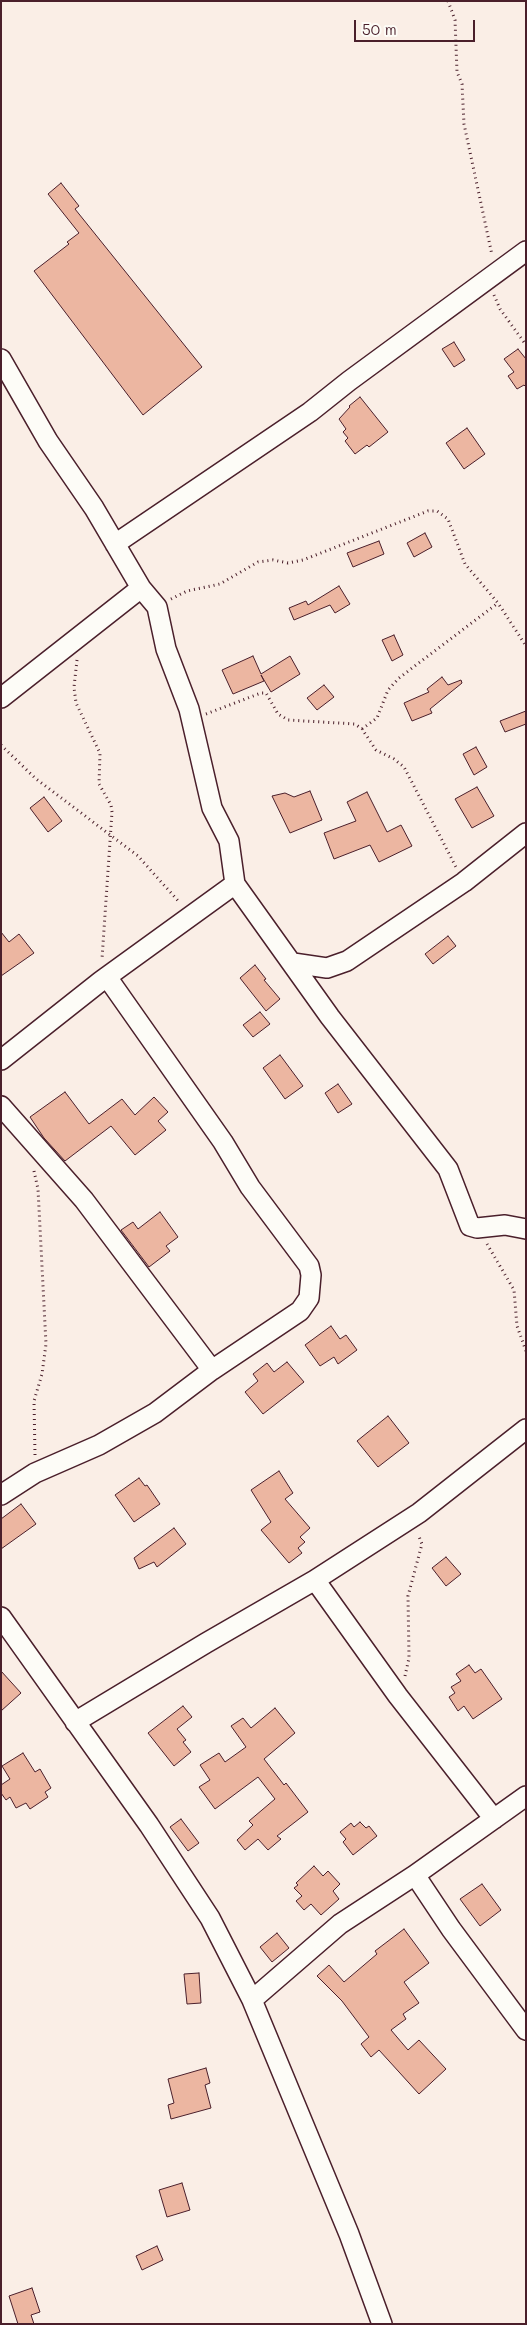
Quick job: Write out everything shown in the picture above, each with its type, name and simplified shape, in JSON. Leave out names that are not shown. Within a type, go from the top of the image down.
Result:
[{"type":"street","points":[[115,544],[310,412],[526,251]]},
{"type":"street","points":[[1,359],[48,441],[94,508],[141,588],[157,607],[166,649],[187,701],[212,808],[229,841],[236,884],[336,1024],[448,1169],[467,1221],[472,1227],[505,1225],[526,1229]]},
{"type":"street","points":[[1,698],[141,588]]},
{"type":"street","points":[[293,963],[315,968],[327,968],[337,965],[464,882],[526,833]]},
{"type":"street","points":[[1,1060],[104,979],[190,915],[236,884]]},
{"type":"street","points":[[1,1495],[35,1473],[120,1434],[155,1412],[212,1370],[300,1311],[309,1298],[311,1275],[308,1266],[250,1187],[222,1142],[104,979]]},
{"type":"street","points":[[1,1106],[84,1200],[212,1370]]},
{"type":"street","points":[[75,1722],[206,1642],[315,1580],[419,1514],[526,1429]]},
{"type":"street","points":[[315,1580],[398,1696],[494,1819]]},
{"type":"street","points":[[1,1617],[149,1825],[210,1918],[252,2000],[349,2234],[382,2324]]},
{"type":"street","points":[[252,2000],[340,1924],[415,1875],[526,1796]]},
{"type":"street","points":[[415,1875],[451,1929],[526,2030]]},
{"type":"path","points":[[448,1],[455,20],[457,72],[462,84],[464,124],[494,273],[496,301],[526,345]]},
{"type":"path","points":[[157,607],[187,591],[220,584],[258,562],[273,560],[288,563],[304,560],[428,511],[437,510],[448,520],[465,564],[498,603],[526,646]]},
{"type":"path","points":[[362,729],[375,721],[388,690],[399,678],[498,603]]},
{"type":"path","points":[[71,643],[77,659],[74,694],[76,703],[100,753],[99,784],[111,805],[111,836],[103,920],[104,979]]},
{"type":"path","points":[[192,720],[261,693],[266,693],[278,714],[284,719],[355,724],[362,729],[376,750],[394,759],[404,767],[464,882]]},
{"type":"path","points":[[1,745],[35,778],[145,862],[190,915]]},
{"type":"path","points":[[30,1141],[38,1190],[46,1344],[42,1374],[34,1401],[35,1473]]},
{"type":"path","points":[[477,1228],[514,1290],[517,1326],[526,1351]]},
{"type":"path","points":[[398,1696],[410,1658],[409,1587],[422,1544],[418,1536],[419,1514]]},
{"type":"building","points":[[61,183],[79,206],[75,209],[202,367],[143,415],[34,271],[69,244],[67,242],[79,233],[48,194]]},
{"type":"building","points":[[454,342],[465,360],[454,367],[442,349]]},
{"type":"building","points":[[518,349],[526,359],[526,387],[524,385],[517,389],[508,376],[514,372],[504,359]]},
{"type":"building","points":[[360,397],[388,432],[369,447],[367,445],[355,454],[345,441],[348,438],[343,432],[346,429],[339,419],[349,406]]},
{"type":"building","points":[[467,428],[485,454],[464,469],[446,443]]},
{"type":"building","points":[[425,533],[432,547],[414,557],[407,543]]},
{"type":"building","points":[[379,541],[384,554],[353,567],[347,553]]},
{"type":"building","points":[[339,586],[350,604],[335,613],[330,605],[294,620],[289,608],[306,601],[308,605]]},
{"type":"building","points":[[394,635],[403,655],[392,661],[382,640]]},
{"type":"building","points":[[253,656],[261,674],[290,656],[300,674],[271,692],[261,675],[264,681],[233,694],[222,670]]},
{"type":"building","points":[[442,677],[448,685],[461,680],[462,683],[430,709],[432,713],[412,721],[404,703],[429,692],[427,689]]},
{"type":"building","points":[[324,685],[334,697],[317,710],[307,698]]},
{"type":"building","points":[[526,711],[526,724],[505,732],[500,721]]},
{"type":"building","points":[[476,747],[487,767],[474,775],[463,754]]},
{"type":"building","points":[[477,787],[494,816],[472,828],[455,799]]},
{"type":"building","points":[[310,791],[322,820],[290,833],[272,796],[285,793],[294,797]]},
{"type":"building","points":[[367,792],[387,832],[401,825],[412,846],[379,862],[370,845],[334,859],[324,833],[356,821],[347,802]]},
{"type":"building","points":[[44,797],[62,821],[48,832],[30,808]]},
{"type":"building","points":[[1,932],[9,942],[19,934],[34,953],[1,976]]},
{"type":"building","points":[[448,936],[456,946],[433,964],[425,954]]},
{"type":"building","points":[[255,965],[266,979],[264,980],[280,999],[266,1011],[240,978]]},
{"type":"building","points":[[260,1012],[270,1024],[253,1037],[243,1025]]},
{"type":"building","points":[[280,1055],[303,1086],[285,1099],[263,1068]]},
{"type":"building","points":[[338,1084],[352,1104],[338,1113],[325,1093]]},
{"type":"building","points":[[65,1092],[89,1124],[122,1099],[135,1115],[154,1097],[168,1112],[158,1121],[166,1130],[135,1155],[111,1126],[65,1161],[44,1138],[30,1117]]},
{"type":"building","points":[[160,1212],[178,1237],[166,1246],[170,1251],[149,1267],[121,1230],[133,1222],[138,1229]]},
{"type":"building","points":[[331,1326],[340,1339],[346,1335],[357,1350],[338,1364],[334,1357],[320,1366],[305,1345]]},
{"type":"building","points":[[287,1362],[304,1382],[263,1414],[245,1392],[258,1381],[253,1374],[267,1363],[274,1372]]},
{"type":"building","points":[[388,1416],[409,1443],[378,1467],[357,1441]]},
{"type":"building","points":[[279,1471],[293,1493],[285,1499],[310,1528],[300,1537],[305,1542],[298,1548],[302,1553],[289,1563],[261,1530],[271,1522],[251,1490]]},
{"type":"building","points":[[139,1478],[145,1486],[147,1485],[160,1504],[134,1522],[115,1495]]},
{"type":"building","points":[[21,1504],[36,1524],[1,1549],[1,1519]]},
{"type":"building","points":[[174,1528],[186,1544],[157,1567],[154,1562],[139,1569],[134,1558]]},
{"type":"building","points":[[446,1557],[461,1574],[446,1586],[432,1568]]},
{"type":"building","points":[[469,1665],[475,1673],[481,1669],[502,1699],[473,1719],[464,1706],[458,1711],[449,1697],[455,1693],[451,1687],[461,1681],[456,1674]]},
{"type":"building","points":[[1,1671],[21,1693],[1,1711]]},
{"type":"building","points":[[183,1706],[192,1717],[177,1729],[186,1740],[183,1742],[191,1752],[174,1766],[148,1733]]},
{"type":"building","points":[[275,1708],[295,1733],[264,1759],[284,1785],[286,1783],[308,1812],[277,1836],[281,1839],[268,1850],[258,1839],[245,1850],[237,1840],[253,1825],[249,1821],[275,1799],[258,1777],[215,1809],[199,1787],[210,1780],[200,1765],[219,1753],[225,1762],[246,1747],[231,1726],[243,1718],[251,1728]]},
{"type":"building","points":[[23,1753],[35,1772],[40,1769],[51,1788],[45,1792],[48,1797],[30,1809],[26,1803],[16,1808],[10,1797],[6,1800],[1,1793],[1,1785],[10,1779],[2,1766]]},
{"type":"building","points":[[181,1819],[199,1843],[188,1851],[170,1827]]},
{"type":"building","points":[[360,1822],[366,1828],[369,1826],[377,1836],[353,1855],[343,1842],[346,1839],[340,1832],[351,1823],[354,1827]]},
{"type":"building","points":[[314,1866],[323,1876],[328,1871],[340,1884],[333,1891],[339,1899],[321,1915],[311,1904],[304,1910],[296,1901],[302,1896],[294,1888],[298,1885],[296,1883]]},
{"type":"building","points":[[482,1884],[501,1910],[480,1926],[460,1899]]},
{"type":"building","points":[[404,1929],[429,1963],[404,1982],[419,2003],[403,2014],[406,2019],[391,2030],[408,2050],[419,2040],[446,2069],[419,2094],[379,2050],[371,2057],[361,2044],[369,2037],[342,2001],[317,1976],[329,1965],[344,1982],[377,1954],[375,1951]]},
{"type":"building","points":[[277,1933],[289,1948],[272,1962],[260,1947]]},
{"type":"building","points":[[199,1973],[201,2003],[187,2004],[184,1974]]},
{"type":"building","points":[[206,2068],[210,2083],[205,2085],[211,2108],[171,2119],[168,2105],[174,2103],[168,2079]]},
{"type":"building","points":[[182,2183],[190,2210],[167,2217],[159,2190]]},
{"type":"building","points":[[157,2246],[163,2260],[142,2270],[136,2256]]},
{"type":"building","points":[[32,2288],[40,2312],[31,2315],[34,2324],[18,2324],[9,2296]]}]
